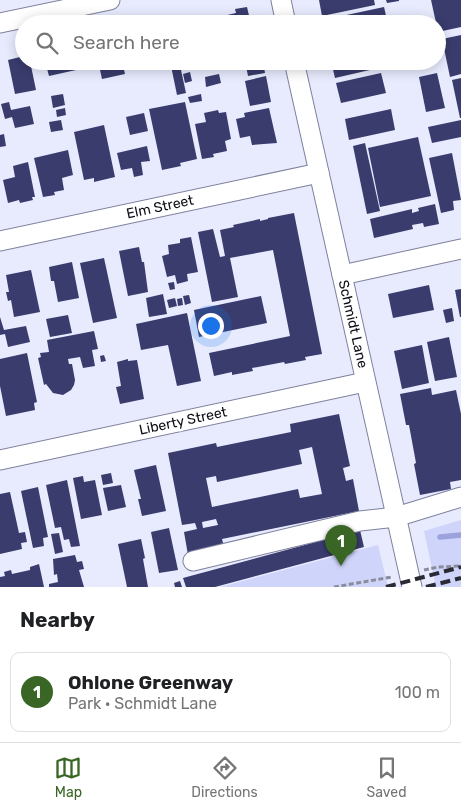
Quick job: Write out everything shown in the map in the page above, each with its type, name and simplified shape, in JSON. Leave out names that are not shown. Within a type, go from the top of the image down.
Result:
[{"type":"street","points":[[38,15],[110,0]]},
{"type":"street","points":[[280,0],[284,15]]},
{"type":"street","points":[[0,23],[15,20]]},
{"type":"street","name":"Schmidt Lane","points":[[296,70],[412,587]]},
{"type":"street","name":"Elm Street","points":[[0,241],[319,173]]},
{"type":"street","points":[[342,275],[461,249]]},
{"type":"street","name":"Liberty Street","points":[[0,460],[365,382]]},
{"type":"street","points":[[193,561],[360,521],[396,517],[461,497]]},
{"type":"shaded area","points":[[461,520],[461,587],[436,587],[424,531]]},
{"type":"shaded area","points":[[378,545],[388,587],[220,587]]},
{"type":"building","points":[[319,0],[374,0],[375,5],[322,15]]},
{"type":"building","points":[[386,0],[399,0],[399,1],[387,3]]},
{"type":"building","points":[[431,0],[461,0],[461,27],[446,30],[446,15],[434,15]]},
{"type":"building","points":[[247,7],[249,15],[227,15],[236,13],[235,9]]},
{"type":"building","points":[[384,7],[386,15],[346,15]]},
{"type":"building","points":[[461,35],[461,74],[450,77],[446,58],[446,38]]},
{"type":"building","points":[[15,58],[15,70],[32,70],[36,90],[15,94],[8,60]]},
{"type":"building","points":[[47,70],[76,70],[49,76]]},
{"type":"building","points":[[100,70],[124,70],[125,74],[102,79]]},
{"type":"building","points":[[172,70],[181,70],[186,93],[177,95]]},
{"type":"building","points":[[247,70],[264,70],[265,73],[248,76]]},
{"type":"building","points":[[333,70],[370,70],[335,78]]},
{"type":"building","points":[[190,72],[192,81],[185,83],[183,74]]},
{"type":"building","points":[[381,73],[386,93],[341,103],[336,83]]},
{"type":"building","points":[[437,73],[445,108],[426,112],[419,77]]},
{"type":"building","points":[[219,74],[221,83],[206,87],[205,77]]},
{"type":"building","points":[[266,76],[271,102],[250,106],[245,81]]},
{"type":"building","points":[[461,78],[461,118],[460,118],[452,80]]},
{"type":"building","points":[[63,94],[65,105],[53,108],[51,96]]},
{"type":"building","points":[[201,94],[202,101],[190,103],[188,97]]},
{"type":"building","points":[[9,102],[11,110],[30,106],[34,124],[15,128],[12,117],[5,119],[1,104]]},
{"type":"building","points":[[185,102],[197,159],[180,163],[181,166],[162,170],[149,109]]},
{"type":"building","points":[[65,108],[66,115],[57,117],[56,110]]},
{"type":"building","points":[[269,108],[277,143],[252,145],[250,136],[240,138],[236,119],[245,117],[244,113]]},
{"type":"building","points":[[391,109],[395,130],[349,140],[345,119]]},
{"type":"building","points":[[218,110],[219,113],[226,112],[231,139],[225,141],[227,151],[213,154],[214,157],[202,159],[195,124],[206,122],[204,113]]},
{"type":"building","points":[[144,113],[148,131],[130,135],[126,117]]},
{"type":"building","points":[[61,120],[63,130],[51,132],[49,122]]},
{"type":"building","points":[[461,120],[461,137],[432,143],[428,127]]},
{"type":"building","points":[[104,125],[115,177],[94,182],[94,178],[84,180],[74,132]]},
{"type":"building","points":[[4,134],[6,146],[0,147],[0,135]]},
{"type":"building","points":[[418,137],[431,196],[380,207],[368,148]]},
{"type":"building","points":[[365,143],[380,211],[367,214],[353,146]]},
{"type":"building","points":[[147,146],[150,161],[141,162],[143,175],[134,177],[132,168],[121,170],[117,153]]},
{"type":"building","points":[[68,150],[73,175],[62,178],[64,190],[54,192],[55,195],[43,197],[34,158]]},
{"type":"building","points":[[452,153],[461,200],[453,201],[454,210],[441,213],[429,158]]},
{"type":"building","points":[[28,162],[35,197],[32,197],[33,200],[20,203],[19,200],[8,203],[3,180],[15,177],[13,166]]},
{"type":"building","points":[[435,204],[439,224],[424,227],[423,223],[412,225],[413,229],[374,238],[370,219],[412,209],[412,213],[419,211],[418,208]]},
{"type":"building","points":[[294,213],[322,354],[305,357],[306,360],[252,368],[253,371],[232,375],[232,372],[214,376],[209,353],[290,336],[273,250],[230,258],[238,297],[212,302],[198,232],[213,229],[220,257],[225,256],[220,230],[234,227],[233,225]]},
{"type":"building","points":[[191,237],[198,272],[187,274],[188,281],[177,284],[175,275],[167,277],[162,256],[169,254],[168,245],[180,243],[180,239]]},
{"type":"building","points":[[139,247],[142,262],[144,262],[148,292],[128,296],[119,251]]},
{"type":"building","points":[[104,258],[117,318],[93,323],[80,263]]},
{"type":"building","points":[[72,262],[79,298],[58,302],[54,281],[51,281],[49,267]]},
{"type":"building","points":[[31,270],[40,312],[14,317],[11,300],[8,301],[6,292],[9,292],[6,275]]},
{"type":"building","points":[[174,282],[175,289],[170,290],[168,283]]},
{"type":"building","points":[[429,285],[434,310],[393,318],[388,294]]},
{"type":"building","points":[[461,289],[461,317],[460,317],[455,290]]},
{"type":"building","points":[[163,294],[167,314],[149,317],[146,298]]},
{"type":"building","points":[[189,295],[191,303],[185,305],[183,296]]},
{"type":"building","points":[[261,296],[267,323],[199,337],[194,310]]},
{"type":"building","points":[[175,298],[177,306],[169,308],[167,300]]},
{"type":"building","points":[[182,298],[183,305],[178,306],[177,299]]},
{"type":"building","points":[[452,308],[454,321],[446,323],[443,310]]},
{"type":"building","points":[[187,313],[201,381],[177,386],[168,345],[141,350],[136,324]]},
{"type":"building","points":[[68,315],[72,333],[50,337],[46,319]]},
{"type":"building","points":[[0,317],[4,330],[26,326],[30,342],[8,347],[5,334],[0,335]]},
{"type":"building","points":[[94,331],[98,349],[92,350],[95,366],[83,368],[80,357],[68,359],[69,364],[72,364],[74,385],[71,390],[63,395],[53,393],[46,384],[44,385],[38,358],[41,357],[40,353],[49,352],[47,340]]},
{"type":"building","points":[[449,337],[457,377],[435,381],[427,342]]},
{"type":"building","points":[[422,345],[429,383],[402,389],[394,351]]},
{"type":"building","points":[[27,353],[37,402],[34,403],[35,410],[6,416],[0,386],[0,359]]},
{"type":"building","points":[[104,355],[106,361],[101,362],[100,356]]},
{"type":"building","points":[[128,359],[128,361],[137,360],[144,399],[120,404],[116,387],[121,386],[117,362]]},
{"type":"building","points":[[431,388],[432,395],[456,390],[461,414],[461,480],[450,482],[451,489],[420,495],[409,425],[406,425],[400,394]]},
{"type":"building","points":[[339,414],[350,466],[343,468],[346,481],[353,479],[359,511],[222,539],[224,547],[188,555],[184,532],[197,529],[195,523],[182,525],[168,453],[216,443],[217,447],[291,432],[290,424]],"holes":[[[312,447],[322,494],[300,498],[298,489],[212,507],[206,478],[216,476],[217,482],[302,464],[299,450]],[[216,519],[218,525],[203,528],[202,522]]]},
{"type":"building","points":[[156,465],[166,511],[142,516],[138,499],[141,499],[134,470]]},
{"type":"building","points":[[111,473],[113,483],[103,485],[101,475]]},
{"type":"building","points":[[83,476],[84,482],[95,480],[102,515],[81,519],[73,478]]},
{"type":"building","points":[[67,480],[80,546],[71,547],[69,539],[64,540],[61,527],[55,528],[46,485]]},
{"type":"building","points":[[121,485],[126,507],[108,511],[103,488]]},
{"type":"building","points":[[38,487],[48,537],[43,538],[44,546],[33,548],[21,491]]},
{"type":"building","points":[[10,492],[19,533],[25,532],[27,542],[21,543],[22,549],[0,554],[0,494]]},
{"type":"building","points":[[169,528],[178,570],[159,573],[151,532]]},
{"type":"building","points":[[360,530],[364,547],[215,587],[186,587],[183,578]]},
{"type":"building","points":[[59,533],[63,552],[55,554],[51,534]]},
{"type":"building","points":[[141,539],[148,587],[127,587],[118,544]]},
{"type":"building","points":[[75,555],[77,562],[82,561],[84,569],[79,570],[84,587],[49,587],[49,584],[58,582],[57,574],[54,575],[53,559]]},
{"type":"building","points":[[39,564],[44,587],[0,587],[0,577],[5,576],[4,572],[11,570],[12,574],[30,570],[30,567]]},
{"type":"building","points":[[180,581],[182,587],[175,587],[174,583]]},
{"type":"waterway","points":[[440,537],[461,535]]},
{"type":"railway","points":[[386,587],[461,567]]},
{"type":"railway","points":[[426,587],[461,578]]},
{"type":"place","name":"Ohlone Greenway","points":[[341,566]]}]
